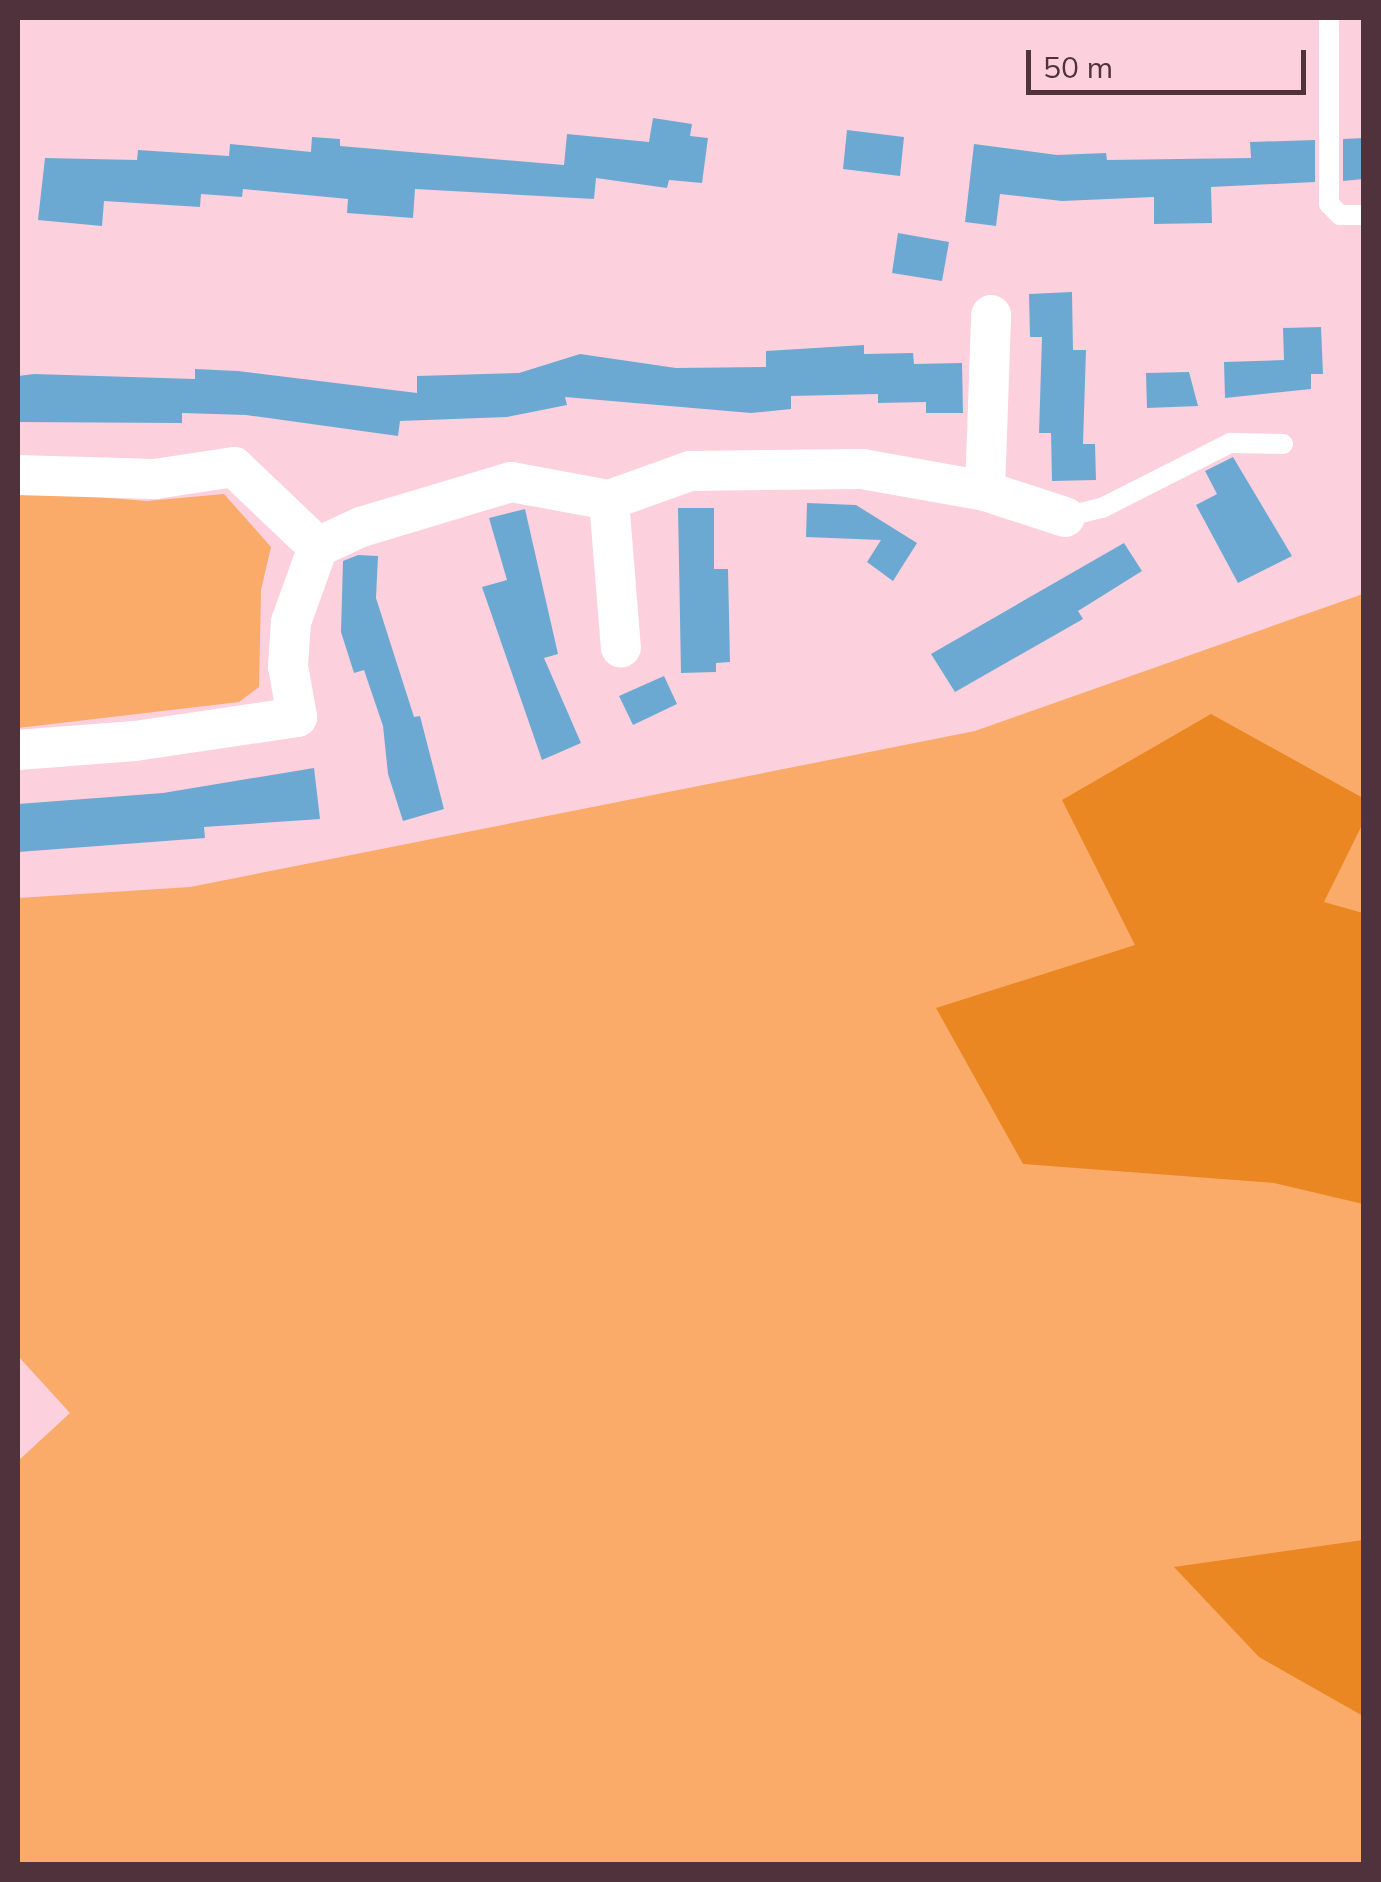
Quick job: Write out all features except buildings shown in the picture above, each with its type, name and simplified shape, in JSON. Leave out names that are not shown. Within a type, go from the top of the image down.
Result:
[{"type":"street","points":[[985,491],[990,315]]},
{"type":"street","points":[[18,475],[155,479],[234,467],[318,547]]},
{"type":"street","points":[[18,750],[297,717],[288,666],[292,622],[318,547],[361,527],[511,482],[610,500],[690,472],[862,469],[985,491],[1065,517]]},
{"type":"street","points":[[610,500],[621,648]]},
{"type":"lane","points":[[1328,18],[1330,204],[1340,215],[1364,215]]},
{"type":"lane","points":[[1065,517],[1102,508],[1230,443],[1283,444]]},
{"type":"shaded area","points":[[18,491],[147,501],[224,494],[271,547],[261,590],[259,687],[239,702],[18,728]]},
{"type":"shaded area","points":[[1363,594],[1363,1864],[18,1864],[18,1461],[70,1413],[18,1356],[18,898],[190,887],[975,731]]},
{"type":"shaded area","points":[[1211,714],[1363,798],[1363,823],[1324,902],[1363,913],[1363,1204],[1274,1183],[1023,1164],[936,1008],[1135,945],[1062,800]]},
{"type":"shaded area","points":[[1363,1540],[1363,1716],[1259,1657],[1174,1567]]}]
